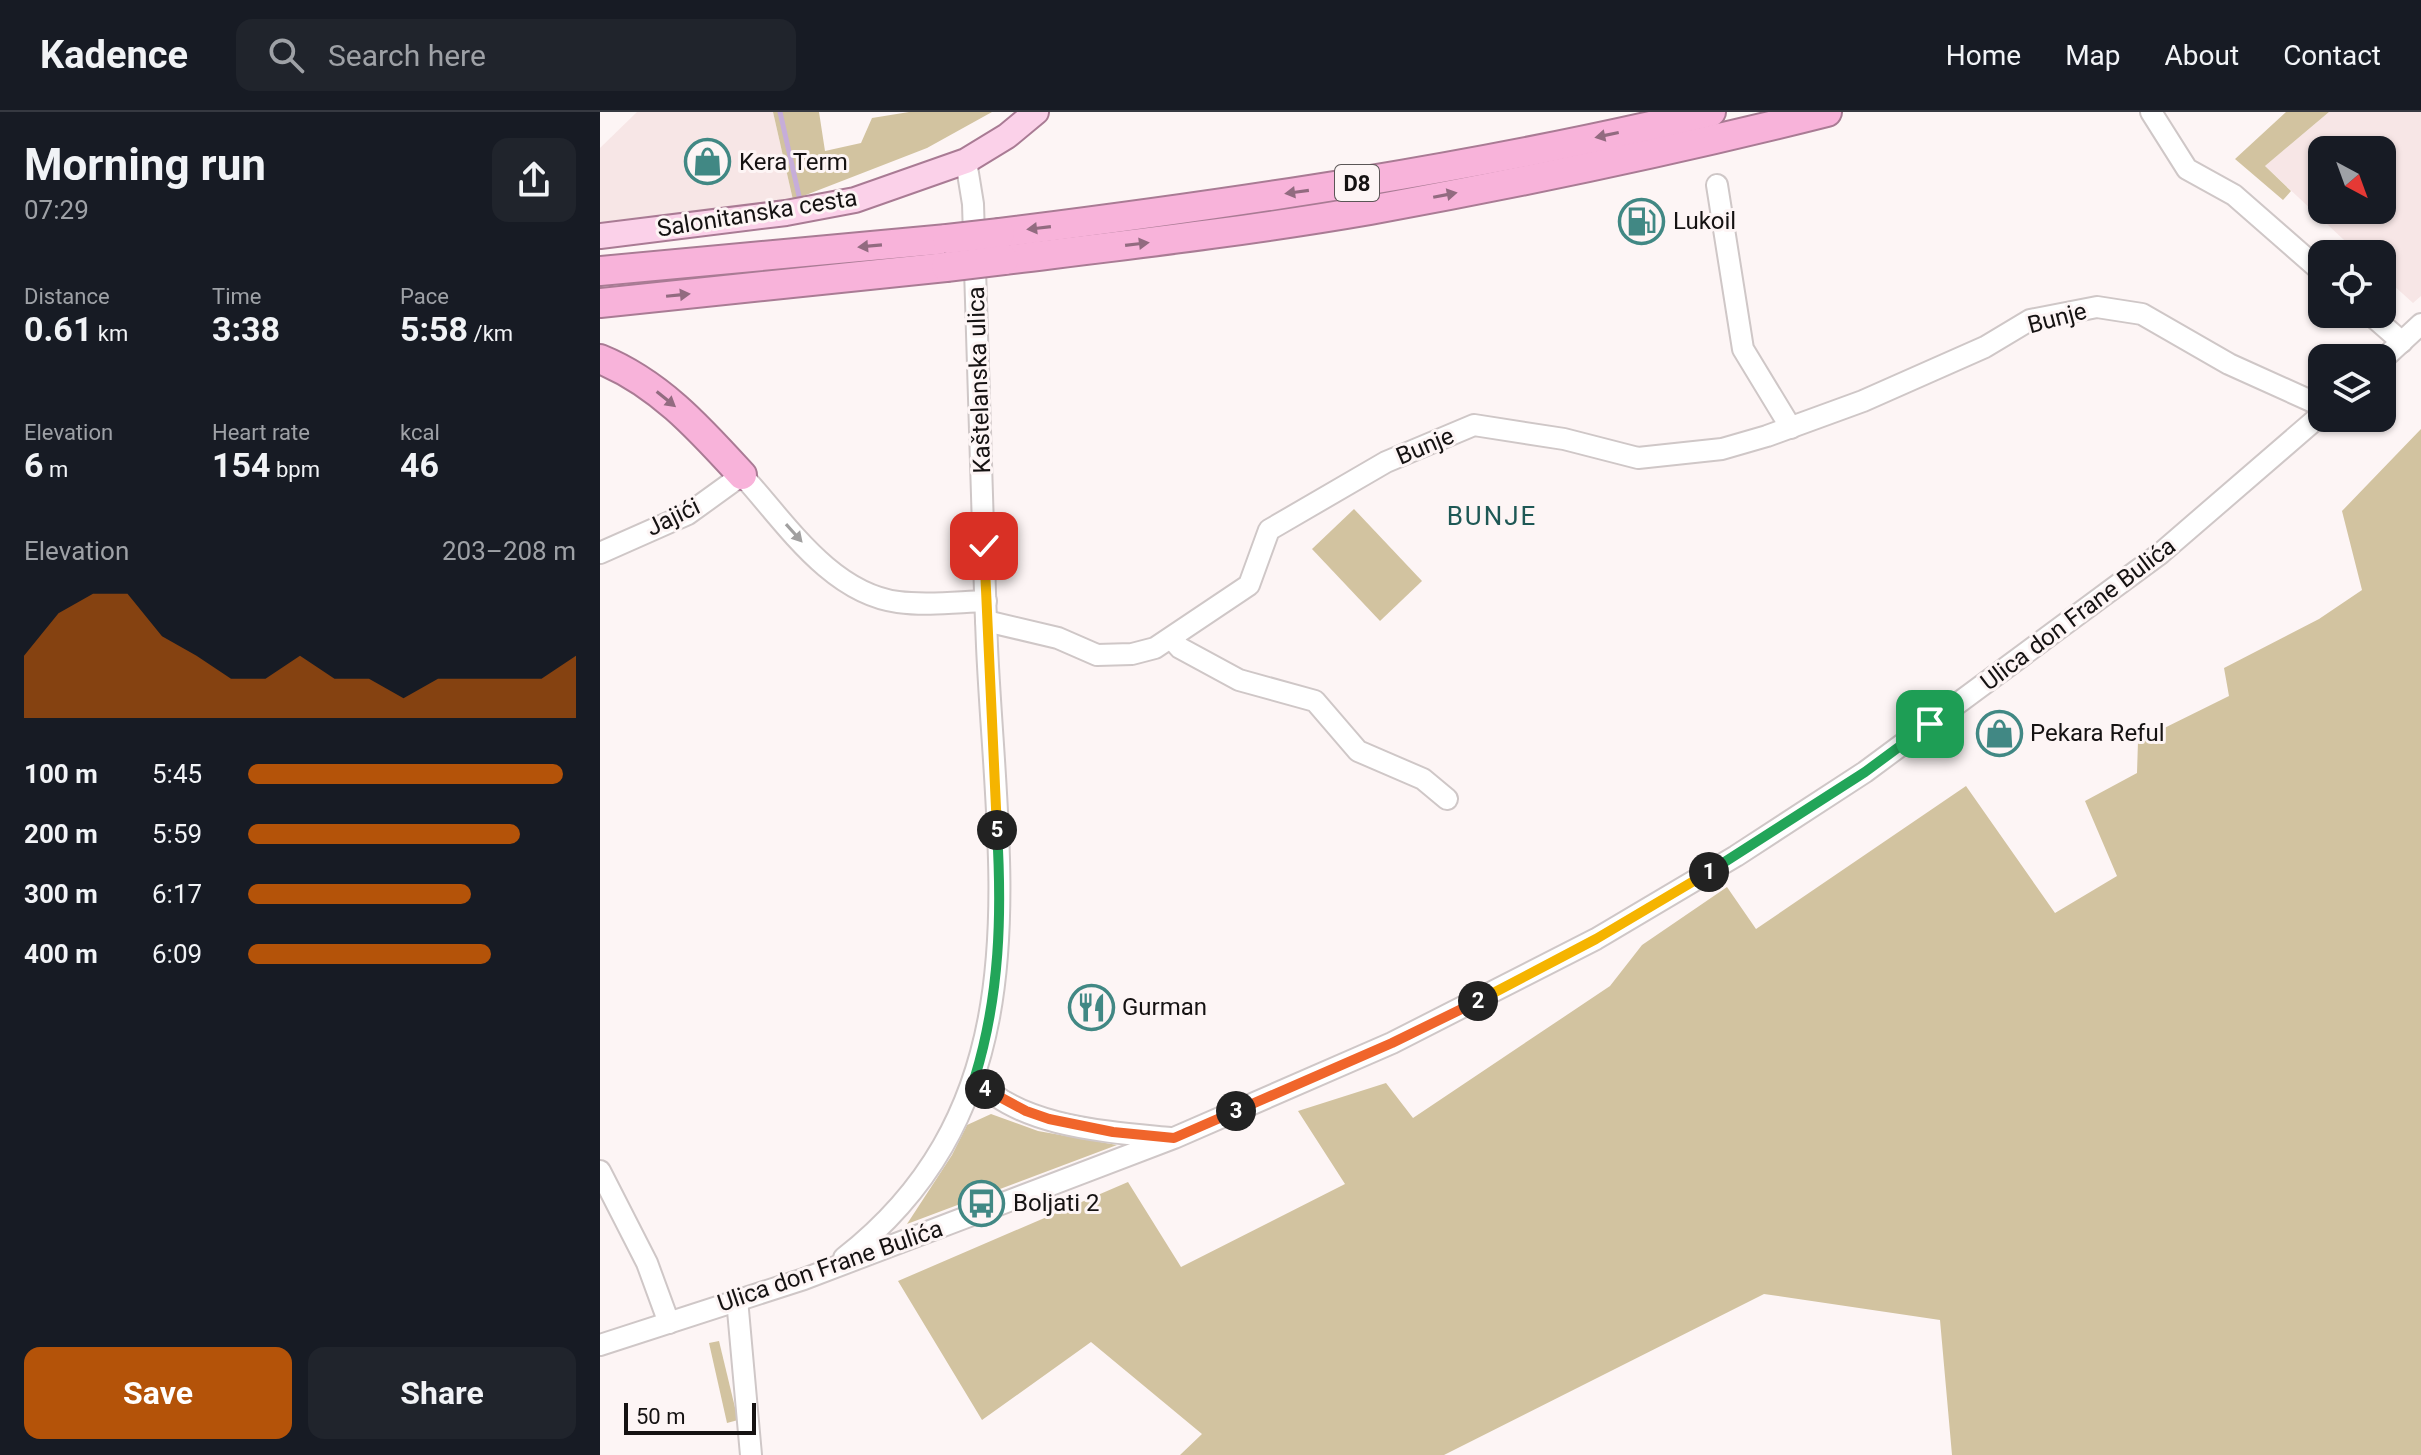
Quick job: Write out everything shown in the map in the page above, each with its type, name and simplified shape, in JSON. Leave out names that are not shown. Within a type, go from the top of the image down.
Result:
[{"type":"highway","name":"D8","points":[[600,303],[946,267],[1002,247],[1549,147],[1711,112]]},
{"type":"highway","name":"D8","points":[[600,271],[947,239],[1002,247],[1233,232],[1369,210],[1581,169],[1827,112]]},
{"type":"highway","points":[[600,359],[637,377],[665,398],[695,424],[742,475]]},
{"type":"main road","name":"Salonitanska cesta","points":[[600,236],[822,207],[886,190],[966,161],[1007,136],[1036,112]]},
{"type":"street","points":[[2151,112],[2187,169],[2234,195],[2308,260]]},
{"type":"street","name":"Kaštelanska ulica","points":[[827,1269],[895,1214],[916,1187],[955,1124],[975,1077],[995,987],[1001,888],[986,611],[973,204],[966,161]]},
{"type":"street","points":[[1717,185],[1743,349],[1791,428]]},
{"type":"street","name":"Bunje","points":[[986,611],[1097,655],[1132,654],[1155,648],[1249,585],[1269,530],[1386,462],[1474,425],[1564,439],[1638,458],[1722,449],[1863,401],[1985,347],[2030,320],[2097,307],[2142,314],[2229,364],[2308,400]]},
{"type":"street","points":[[2396,347],[2421,324]]},
{"type":"street","points":[[2386,328],[2402,342]]},
{"type":"street","name":"Ulica don Frane Bulića","points":[[600,1345],[827,1269],[1174,1138],[1392,1043],[1596,939],[1736,856],[1865,772],[2161,553],[2308,426]]},
{"type":"street","points":[[742,475],[816,557],[860,590],[896,602],[986,611]]},
{"type":"street","name":"Jajići","points":[[600,553],[688,514],[742,475]]},
{"type":"street","points":[[1171,638],[1180,648],[1239,680],[1315,701],[1358,751],[1423,779],[1447,799]]},
{"type":"street","points":[[975,1077],[998,1098],[1049,1119],[1113,1132],[1174,1138]]},
{"type":"street","points":[[600,1171],[647,1263],[669,1323]]},
{"type":"street","points":[[737,1299],[751,1455]]},
{"type":"shaded area","points":[[637,112],[773,112],[793,200],[600,228],[600,148]]},
{"type":"shaded area","points":[[773,112],[819,112],[825,151],[861,143],[872,118],[909,112],[992,112],[927,148],[793,200]]},
{"type":"shaded area","points":[[2286,112],[2329,112],[2265,166],[2291,191],[2283,200],[2235,159]]},
{"type":"shaded area","points":[[2329,112],[2421,112],[2421,296],[2413,303],[2396,288],[2396,240],[2344,240],[2327,224],[2396,224],[2396,136],[2308,136],[2308,206],[2265,166]]},
{"type":"shaded area","points":[[2421,429],[2421,1455],[1952,1455],[1940,1320],[1764,1294],[1444,1455],[1180,1455],[1202,1434],[1091,1342],[982,1420],[898,1281],[1128,1182],[1181,1267],[1345,1184],[1298,1111],[1386,1083],[1413,1118],[1610,986],[1642,945],[1727,887],[1756,929],[1966,786],[2055,913],[2117,876],[2085,801],[2137,773],[2138,741],[2229,696],[2224,668],[2319,619],[2362,590],[2342,511]]},
{"type":"shaded area","points":[[1354,509],[1422,581],[1380,621],[1312,549]]},
{"type":"shaded area","points":[[991,1114],[1038,1131],[1117,1145],[907,1224],[952,1155],[967,1125]]},
{"type":"shaded area","points":[[719,1341],[738,1420],[727,1423],[709,1343]]},
{"type":"waterway","points":[[780,112],[799,196]]},
{"type":"place","name":"Kera Term","points":[[708,162]]},
{"type":"place","name":"Lukoil","points":[[1642,221]]},
{"type":"place","name":"Pekara Reful","points":[[1999,733]]},
{"type":"place","name":"Gurman","points":[[1091,1007]]},
{"type":"place","name":"Boljati 2","points":[[982,1203]]},
{"type":"district","name":"BUNJE","points":[[1492,516]]},
{"type":"route","points":[[984,546],[1001,888],[995,987],[975,1077],[998,1098],[1026,1111],[1077,1126],[1174,1138],[1392,1043],[1596,939],[1736,856],[1865,772],[1930,724]]}]
